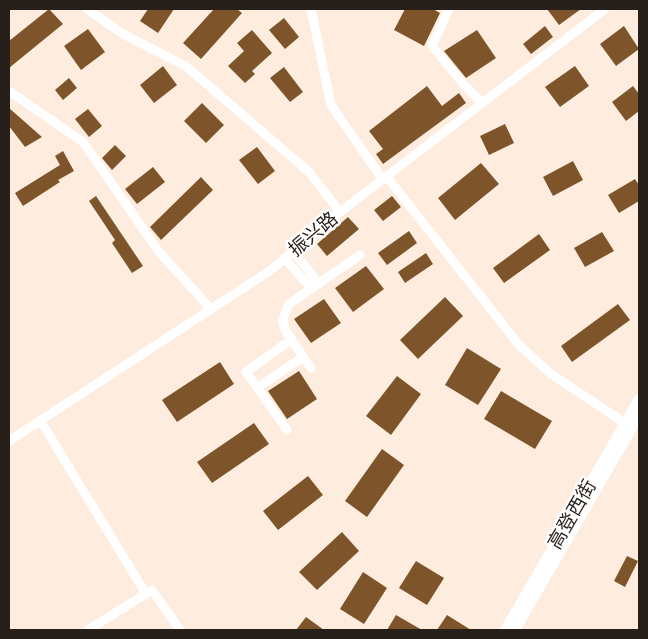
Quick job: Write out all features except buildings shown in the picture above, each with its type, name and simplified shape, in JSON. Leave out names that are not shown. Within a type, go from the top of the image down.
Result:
[{"type":"main road","name":"高登西街","points":[[505,630],[639,399]]},
{"type":"main road","name":"高登西街","points":[[515,630],[639,416]]},
{"type":"street","points":[[87,9],[123,34],[187,67],[309,172],[340,212]]},
{"type":"street","points":[[311,9],[331,104],[385,178],[519,345],[550,374],[626,423]]},
{"type":"street","points":[[449,9],[432,46],[465,86],[482,103]]},
{"type":"street","name":"振兴路","points":[[9,441],[271,270],[340,212],[605,9]]},
{"type":"street","points":[[9,91],[83,142],[159,252],[211,309]]},
{"type":"street","points":[[294,252],[315,287]]},
{"type":"street","points":[[311,368],[285,330],[283,322],[285,313],[290,304],[360,255]]},
{"type":"street","points":[[285,259],[315,287]]},
{"type":"street","points":[[286,430],[246,372],[291,340]]},
{"type":"street","points":[[257,388],[303,357]]},
{"type":"street","points":[[40,420],[146,594]]},
{"type":"street","points":[[88,630],[152,590],[180,630]]}]
